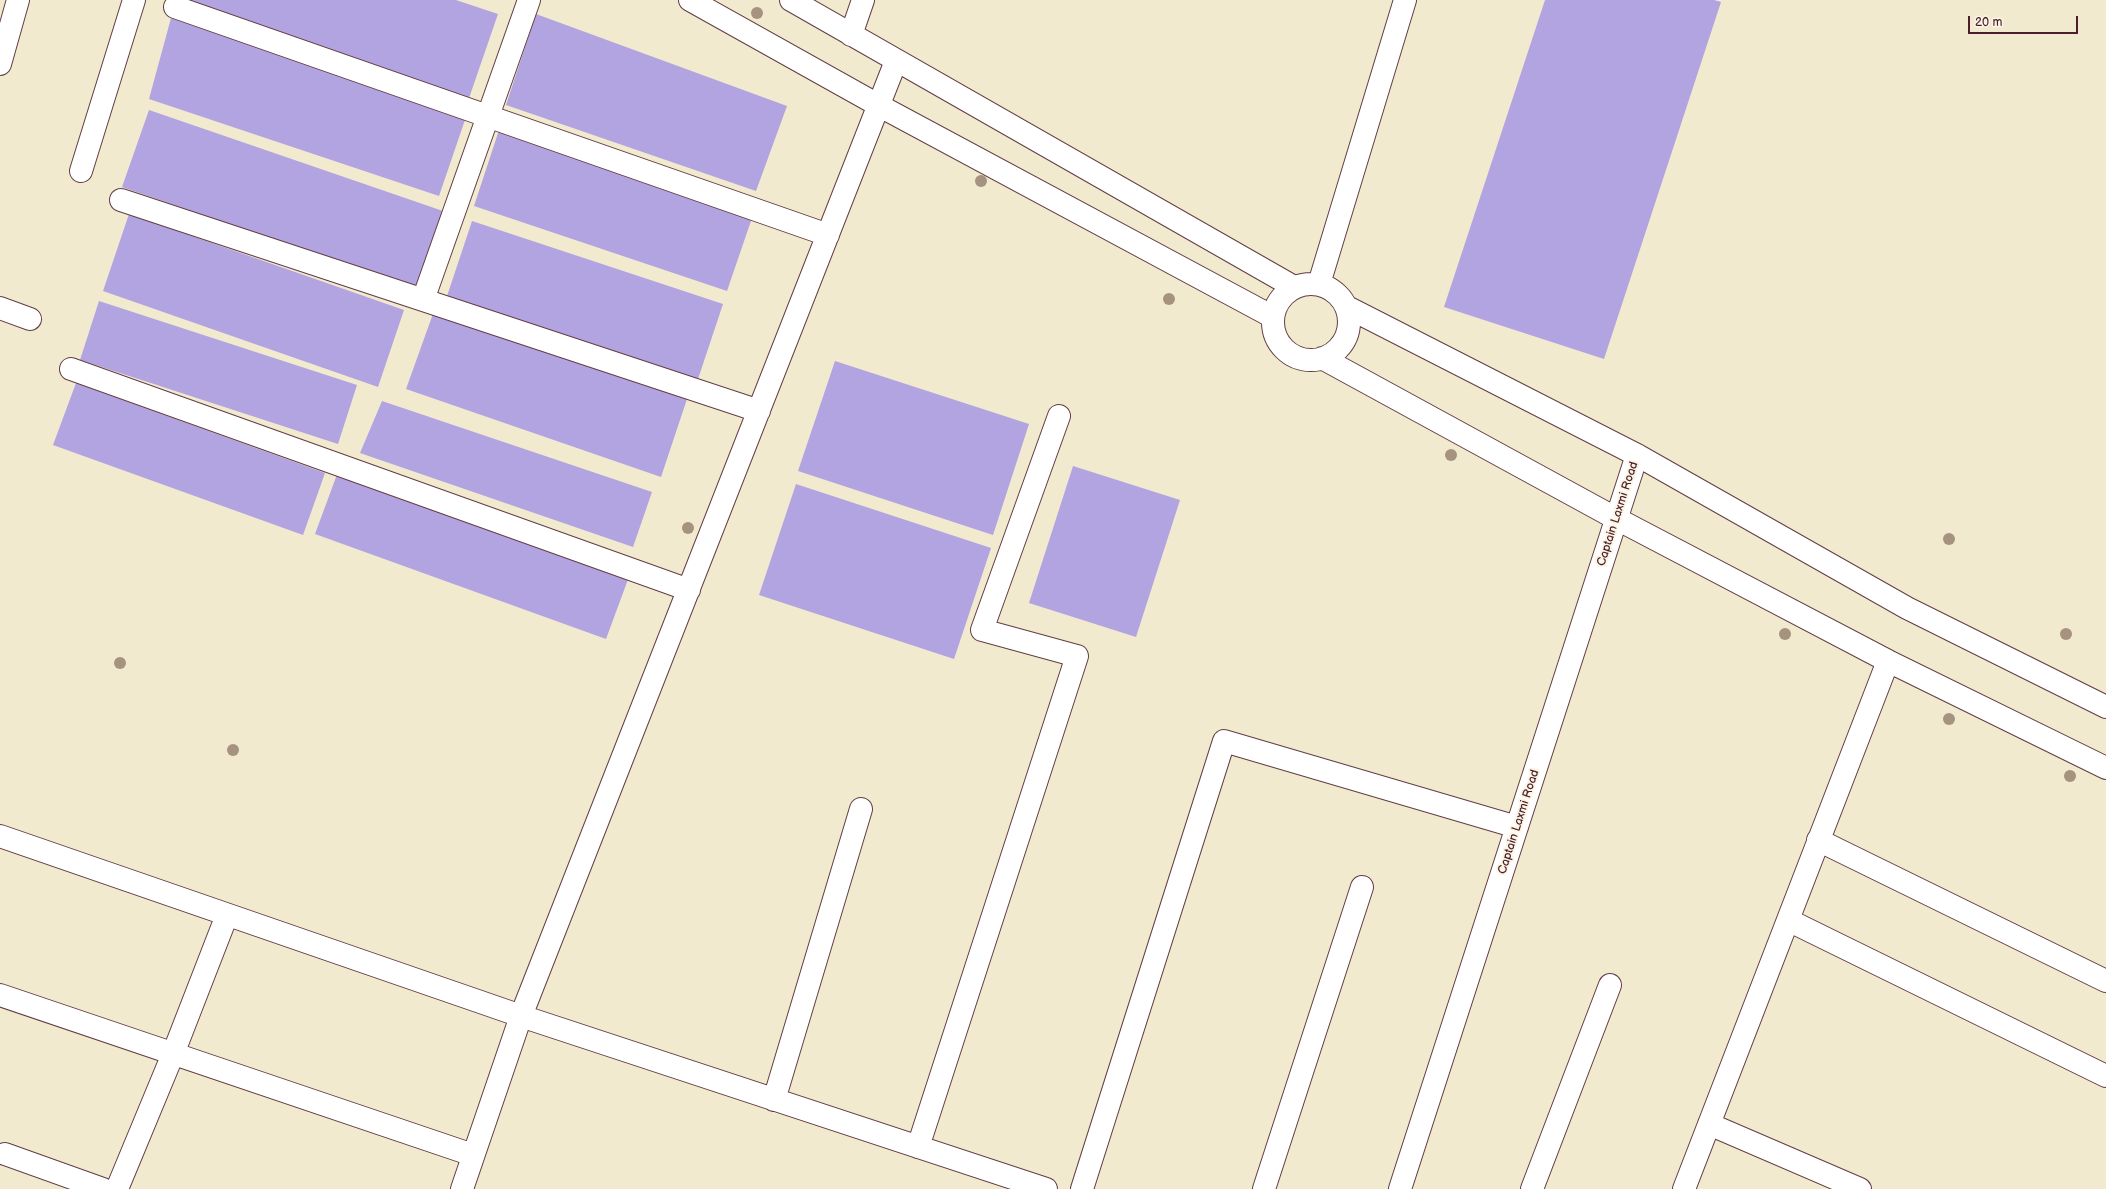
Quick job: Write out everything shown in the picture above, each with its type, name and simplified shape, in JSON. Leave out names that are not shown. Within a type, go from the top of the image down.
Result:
[{"type":"street","points":[[0,64],[18,0]]},
{"type":"street","points":[[81,171],[134,0]]},
{"type":"street","points":[[423,300],[529,0]]},
{"type":"street","points":[[690,0],[878,105],[1273,317]]},
{"type":"street","points":[[791,0],[1294,287]]},
{"type":"street","points":[[851,35],[863,0]]},
{"type":"street","points":[[1319,284],[1405,0]]},
{"type":"street","points":[[176,7],[489,115],[828,235]]},
{"type":"street","points":[[462,1189],[522,1016],[896,61]]},
{"type":"street","points":[[121,200],[758,411]]},
{"type":"street","points":[[1306,284],[1319,284],[1330,288],[1340,296],[1347,307],[1349,320],[1347,332],[1342,344],[1333,353],[1322,358],[1309,360],[1297,358],[1286,351],[1278,342],[1275,336],[1273,317],[1276,305],[1283,295],[1294,287],[1306,284]]},
{"type":"street","points":[[1347,307],[1637,455],[1907,608],[2106,707]]},
{"type":"street","points":[[0,308],[30,320]]},
{"type":"street","points":[[1322,358],[1617,519],[1888,661],[2106,768]]},
{"type":"street","points":[[71,369],[689,590]]},
{"type":"street","points":[[918,1147],[1077,656],[982,630],[1058,416]]},
{"type":"street","name":"Captain Laxmi Road","points":[[1400,1189],[1637,455]]},
{"type":"street","points":[[1684,1189],[1888,661]]},
{"type":"street","points":[[1082,1189],[1224,741],[1517,827]]},
{"type":"street","points":[[774,1100],[861,809]]},
{"type":"street","points":[[0,836],[522,1016],[1046,1189]]},
{"type":"street","points":[[1818,840],[2106,981]]},
{"type":"street","points":[[1264,1189],[1362,887]]},
{"type":"street","points":[[117,1189],[173,1054],[227,915]]},
{"type":"street","points":[[1788,920],[2106,1076]]},
{"type":"street","points":[[1532,1189],[1610,985]]},
{"type":"street","points":[[0,995],[473,1155]]},
{"type":"street","points":[[1709,1124],[1860,1189]]},
{"type":"street","points":[[5,1154],[103,1189]]},
{"type":"building","points":[[177,0],[456,0],[498,14],[468,101]]},
{"type":"building","points":[[1545,0],[1714,0],[1721,2],[1604,359],[1444,307]]},
{"type":"building","points":[[536,14],[787,106],[756,191],[506,105]]},
{"type":"building","points":[[171,18],[466,117],[439,196],[149,99]]},
{"type":"building","points":[[149,110],[443,211],[417,289],[122,187]]},
{"type":"building","points":[[499,130],[753,215],[727,291],[474,206]]},
{"type":"building","points":[[129,214],[404,310],[378,387],[103,291]]},
{"type":"building","points":[[472,221],[723,304],[698,379],[447,296]]},
{"type":"building","points":[[99,301],[357,385],[338,444],[80,360]]},
{"type":"building","points":[[434,311],[687,399],[661,477],[406,389]]},
{"type":"building","points":[[835,361],[1029,424],[993,535],[798,471]]},
{"type":"building","points":[[76,383],[325,473],[303,535],[53,445]]},
{"type":"building","points":[[382,401],[652,492],[633,547],[360,453]]},
{"type":"building","points":[[1073,466],[1180,500],[1136,637],[1029,603]]},
{"type":"building","points":[[339,469],[630,574],[606,639],[315,534]]},
{"type":"building","points":[[796,484],[991,548],[954,659],[759,595]]}]
